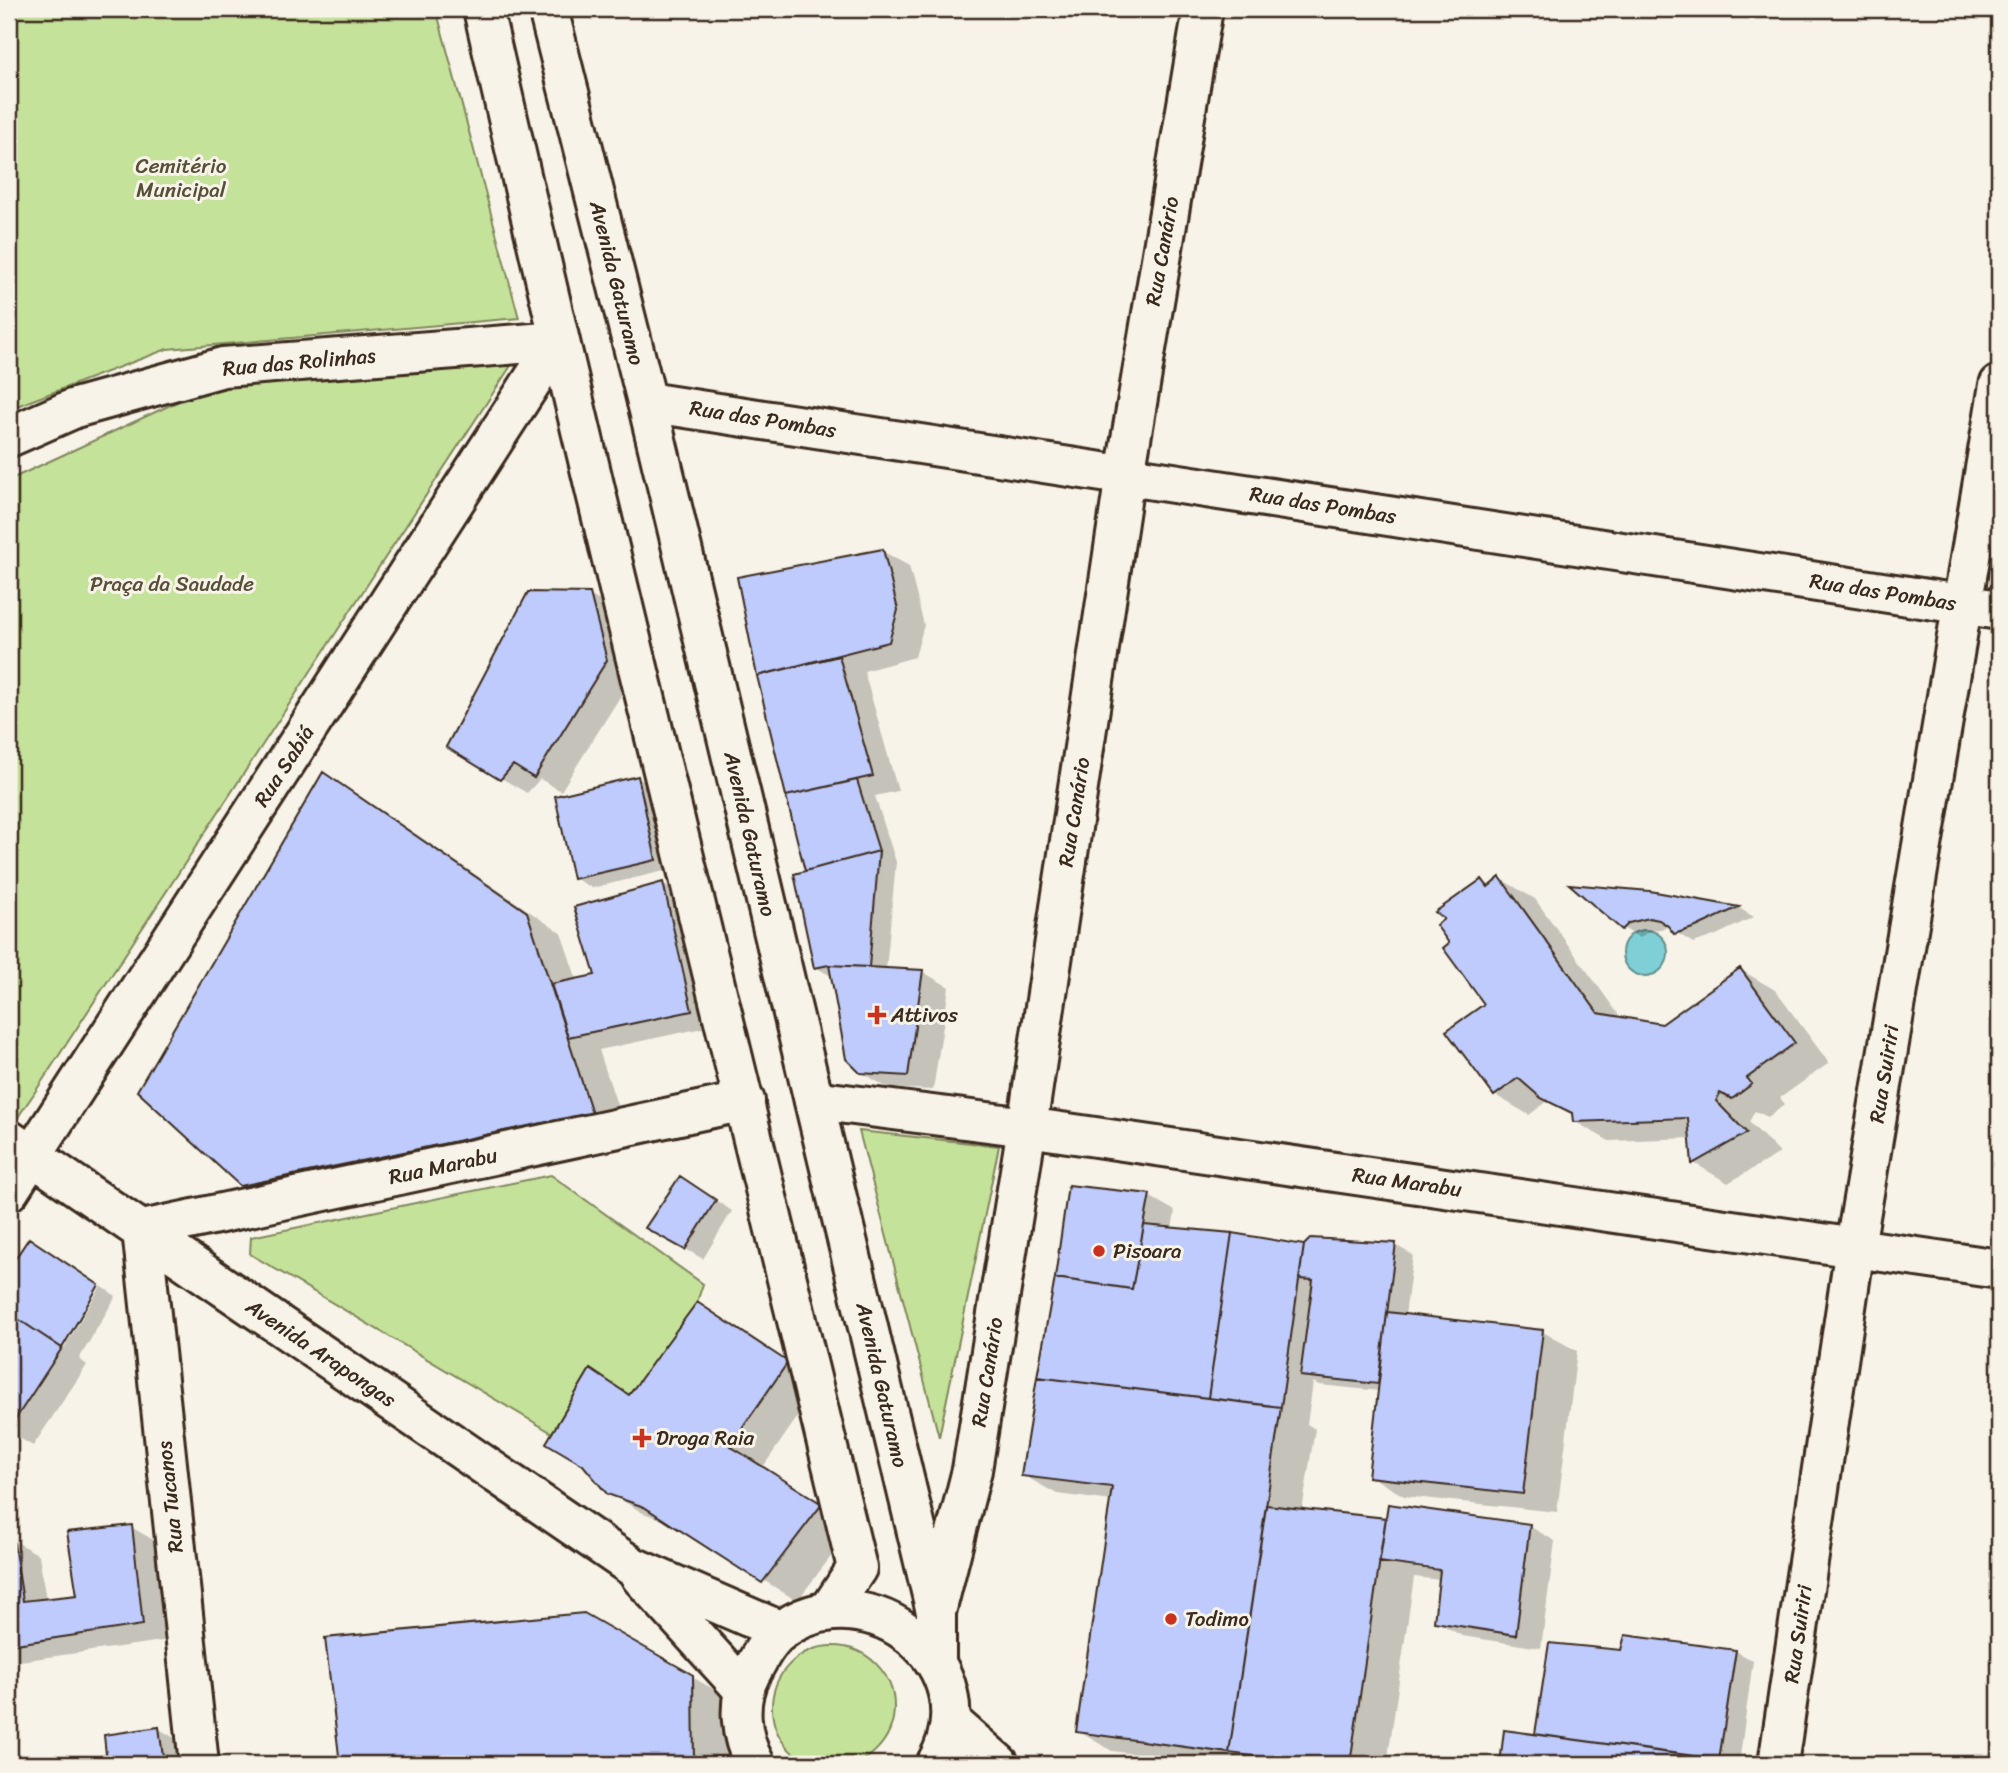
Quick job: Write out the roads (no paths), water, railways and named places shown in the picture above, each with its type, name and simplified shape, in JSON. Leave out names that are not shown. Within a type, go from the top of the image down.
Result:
[{"type":"street","points":[[483,9],[558,341],[857,1568],[828,1612]]},
{"type":"street","name":"Avenida Gaturamo","points":[[548,9],[647,402],[936,1612],[936,1662]]},
{"type":"street","name":"Rua Canário","points":[[936,1612],[972,1470],[1027,1127],[1125,475],[1203,9]]},
{"type":"street","name":"Rua das Rolinhas","points":[[9,437],[75,408],[223,367],[558,341]]},
{"type":"street","name":"Rua Sabiá","points":[[9,1191],[21,1148],[558,341]]},
{"type":"street","name":"Rua Suiriri","points":[[1778,1764],[1855,1247],[1981,607],[1999,385]]},
{"type":"street","name":"Rua das Pombas","points":[[647,402],[1981,607]]},
{"type":"street","name":"Rua Marabu","points":[[814,1100],[1027,1127],[1999,1269]]},
{"type":"street","name":"Rua Marabu","points":[[142,1230],[745,1101]]},
{"type":"street","name":"Avenida Arapongas","points":[[21,1148],[633,1567],[781,1631]]},
{"type":"street","name":"Rua Tucanos","points":[[142,1230],[199,1764]]},
{"type":"street","name":"Avenida Arapongas","points":[[633,1567],[743,1689]]},
{"type":"street","points":[[746,1760],[741,1718],[743,1689],[762,1652],[781,1631],[803,1620],[828,1612],[859,1612],[890,1620],[915,1638],[936,1662],[948,1690],[950,1721],[944,1751],[936,1764]]},
{"type":"street","points":[[950,1721],[999,1764]]},
{"type":"water","points":[[1645,930],[1662,936],[1668,953],[1662,970],[1645,976],[1628,970],[1622,953],[1628,936]]},
{"type":"place","name":"Attivos","points":[[877,1015]]},
{"type":"place","name":"Pisoara","points":[[1099,1251]]},
{"type":"place","name":"Droga Raia","points":[[642,1438]]},
{"type":"place","name":"Todimo","points":[[1171,1619]]},
{"type":"park label","name":"Cemitério Municipal","points":[[181,178]]},
{"type":"park label","name":"Praça da Saudade","points":[[172,584]]}]
